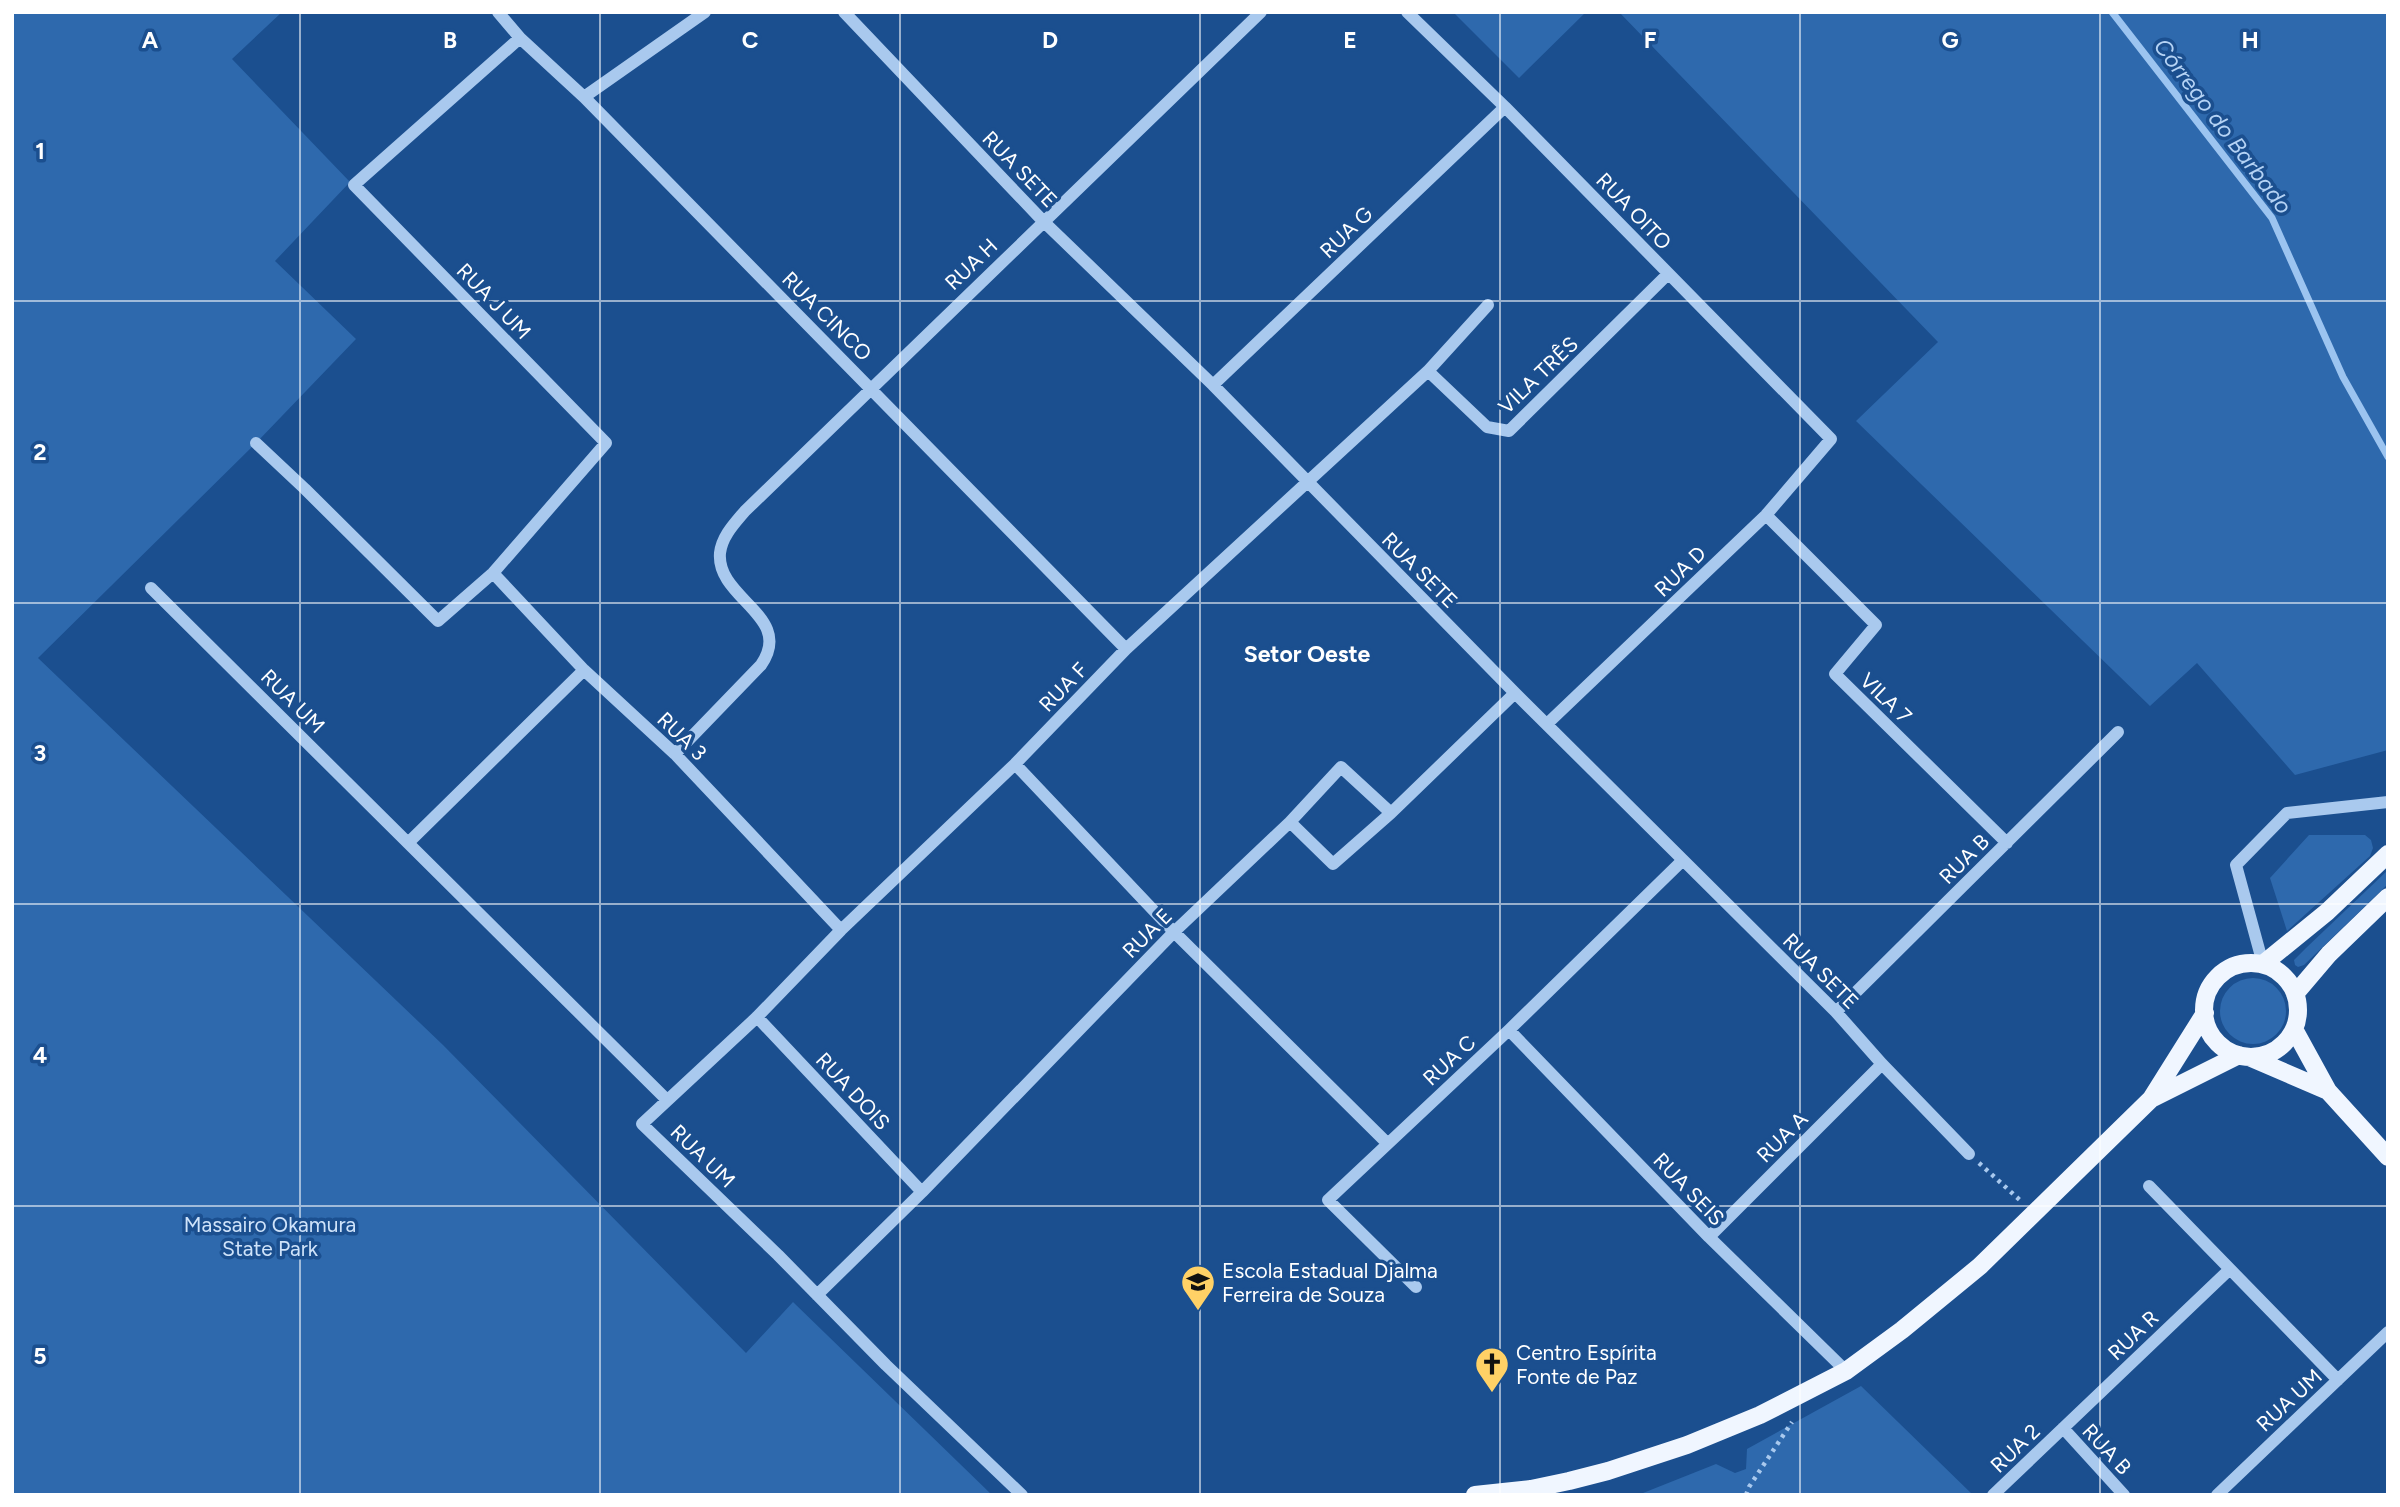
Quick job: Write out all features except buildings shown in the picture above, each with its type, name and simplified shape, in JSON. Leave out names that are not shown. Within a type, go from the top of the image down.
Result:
[{"type":"main road","points":[[2263,964],[2327,912],[2388,854]]},
{"type":"main road","points":[[2295,994],[2329,954],[2388,897]]},
{"type":"main road","points":[[2151,1099],[2244,1056],[2263,1055],[2275,1050],[2286,1041],[2294,1029],[2298,1006],[2288,981],[2263,964],[2238,965],[2217,978],[2210,988],[2205,1013],[2214,1039],[2225,1049],[2244,1056],[2328,1091]]},
{"type":"main road","points":[[1475,1495],[1531,1489],[1569,1481],[1674,1450],[1760,1415],[1846,1371],[1902,1330],[1980,1266],[2036,1214],[2151,1099],[2205,1013]]},
{"type":"main road","points":[[2294,1029],[2328,1091],[2388,1157]]},
{"type":"street","name":"RUA CINCO","points":[[498,12],[520,38],[584,97],[1126,649]]},
{"type":"street","points":[[584,97],[705,12]]},
{"type":"street","name":"RUA SETE","points":[[844,12],[1043,221],[1213,386],[1306,483],[1836,1012],[1881,1064],[1969,1154]]},
{"type":"street","name":"RUA H","points":[[675,754],[761,665],[771,642],[768,628],[724,572],[720,553],[729,531],[745,511],[870,388],[1261,12]]},
{"type":"street","name":"RUA OITO","points":[[1407,12],[1505,107],[1831,439]]},
{"type":"street","name":"RUA J UM","points":[[493,573],[606,443],[354,185],[520,38]]},
{"type":"street","name":"RUA G","points":[[1213,386],[1505,107]]},
{"type":"street","name":"VILA TRÊS","points":[[1429,371],[1488,428],[1509,431],[1668,274]]},
{"type":"street","name":"RUA F","points":[[667,1100],[757,1017],[841,930],[1015,764],[1126,649],[1429,371],[1488,305]]},
{"type":"street","name":"RUA D","points":[[1548,723],[1766,515],[1831,439]]},
{"type":"street","points":[[256,443],[438,621],[493,573]]},
{"type":"street","name":"VILA 7","points":[[1766,515],[1876,625],[1835,674],[2007,844]]},
{"type":"street","name":"RUA 3","points":[[493,573],[584,670],[675,754],[841,930]]},
{"type":"street","name":"RUA UM","points":[[151,587],[667,1100],[642,1124],[1022,1495]]},
{"type":"street","points":[[409,842],[584,670]]},
{"type":"street","points":[[1290,822],[1333,864],[1391,813],[1515,693]]},
{"type":"street","name":"RUA B","points":[[1836,1012],[2118,732]]},
{"type":"street","points":[[1015,764],[1174,932],[1387,1143]]},
{"type":"street","name":"RUA E","points":[[817,1295],[922,1192],[1174,932],[1290,822],[1341,767],[1391,813]]},
{"type":"street","points":[[2263,964],[2236,865],[2287,813],[2388,802]]},
{"type":"street","name":"RUA C","points":[[1416,1287],[1328,1200],[1508,1031],[1683,860]]},
{"type":"street","name":"RUA DOIS","points":[[757,1017],[922,1192]]},
{"type":"street","name":"RUA SEIS","points":[[1508,1031],[1709,1237],[1846,1371]]},
{"type":"street","name":"RUA A","points":[[1709,1237],[1881,1064]]},
{"type":"street","points":[[2149,1186],[2338,1380]]},
{"type":"street","name":"RUA R","points":[[2063,1428],[2229,1270]]},
{"type":"street","name":"RUA UM","points":[[2217,1495],[2388,1332]]},
{"type":"street","name":"RUA B","points":[[2063,1428],[2123,1495]]},
{"type":"street","name":"RUA 2","points":[[1993,1495],[2063,1428]]},
{"type":"path","points":[[1969,1154],[2036,1214]]},
{"type":"path","points":[[1746,1495],[1796,1417]]},
{"type":"green space","name":"Massairo Okamura State Park","points":[[12,12],[282,12],[232,59],[350,182],[275,261],[356,339],[256,443],[38,658],[443,1045],[746,1353],[793,1302],[992,1495],[12,1495]]},
{"type":"green space","points":[[1453,12],[1586,12],[1519,78]]},
{"type":"green space","points":[[1619,12],[2388,12],[2388,750],[2295,775],[2197,663],[2150,706],[1856,421],[1938,342]]},
{"type":"green space","points":[[2309,835],[2365,835],[2371,840],[2373,848],[2370,856],[2287,931],[2270,878]]},
{"type":"green space","points":[[2388,870],[2388,884],[2304,965],[2295,965],[2294,960]]},
{"type":"green space","points":[[2253,978],[2266,980],[2281,993],[2286,1011],[2284,1024],[2271,1039],[2253,1044],[2240,1042],[2225,1029],[2220,1011],[2222,998],[2235,983]]},
{"type":"green space","points":[[1861,1386],[1973,1495],[1638,1495],[1716,1464],[1735,1473],[1746,1469],[1747,1449]]},
{"type":"waterway","name":"Córrego do Barbado","points":[[2112,12],[2272,218],[2343,377],[2388,457]]},
{"type":"place","name":"Escola Estadual Djalma Ferreira de Souza","points":[[1198,1312]]},
{"type":"place","name":"Centro Espírita Fonte de Paz","points":[[1492,1394]]},
{"type":"district","name":"Setor Oeste","points":[[1307,654]]}]
